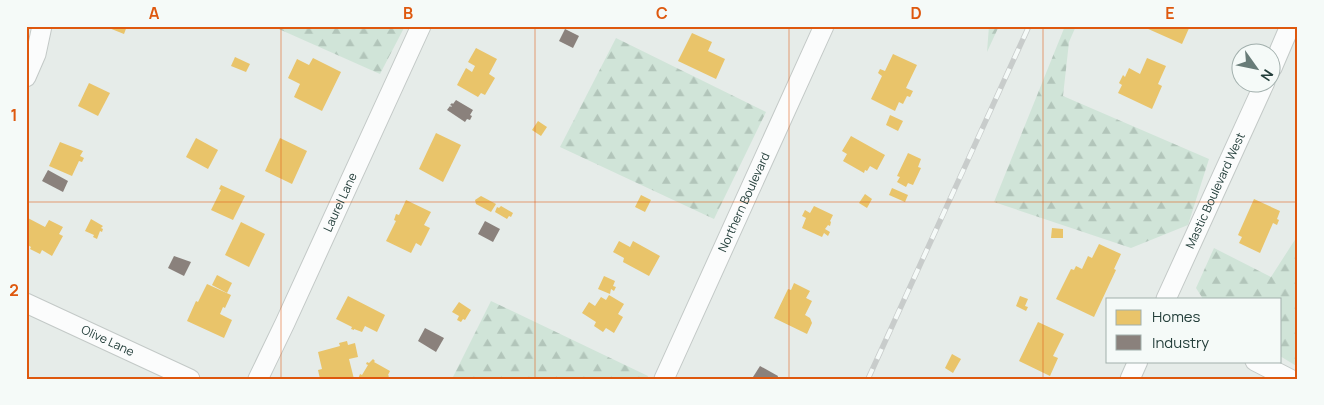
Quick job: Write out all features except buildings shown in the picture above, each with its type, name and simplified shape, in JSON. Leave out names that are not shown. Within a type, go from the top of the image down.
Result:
[{"type":"street","points":[[26,77],[36,54],[42,26]]},
{"type":"street","name":"Laurel Lane","points":[[258,379],[421,26]]},
{"type":"street","name":"Northern Boulevard","points":[[664,379],[824,26]]},
{"type":"street","points":[[1282,45],[1290,26]]},
{"type":"street","name":"Mastic Boulevard West","points":[[1166,298],[1260,92]]},
{"type":"street","name":"Olive Lane","points":[[26,303],[190,379]]},
{"type":"street","points":[[1130,379],[1138,362]]},
{"type":"street","points":[[1257,362],[1290,379]]},
{"type":"green space","points":[[272,26],[405,26],[380,74]]},
{"type":"green space","points":[[989,26],[999,26],[987,52]]},
{"type":"green space","points":[[1065,26],[1076,26],[1069,42],[1063,96],[1209,159],[1188,225],[1131,248],[994,202]]},
{"type":"green space","points":[[616,38],[766,112],[714,219],[560,147]]},
{"type":"green space","points":[[1298,235],[1298,367],[1282,357],[1282,298],[1202,298],[1196,288],[1214,248],[1271,277]]},
{"type":"green space","points":[[491,301],[648,376],[647,379],[452,379]]},
{"type":"railway","points":[[868,379],[1029,26]]}]
